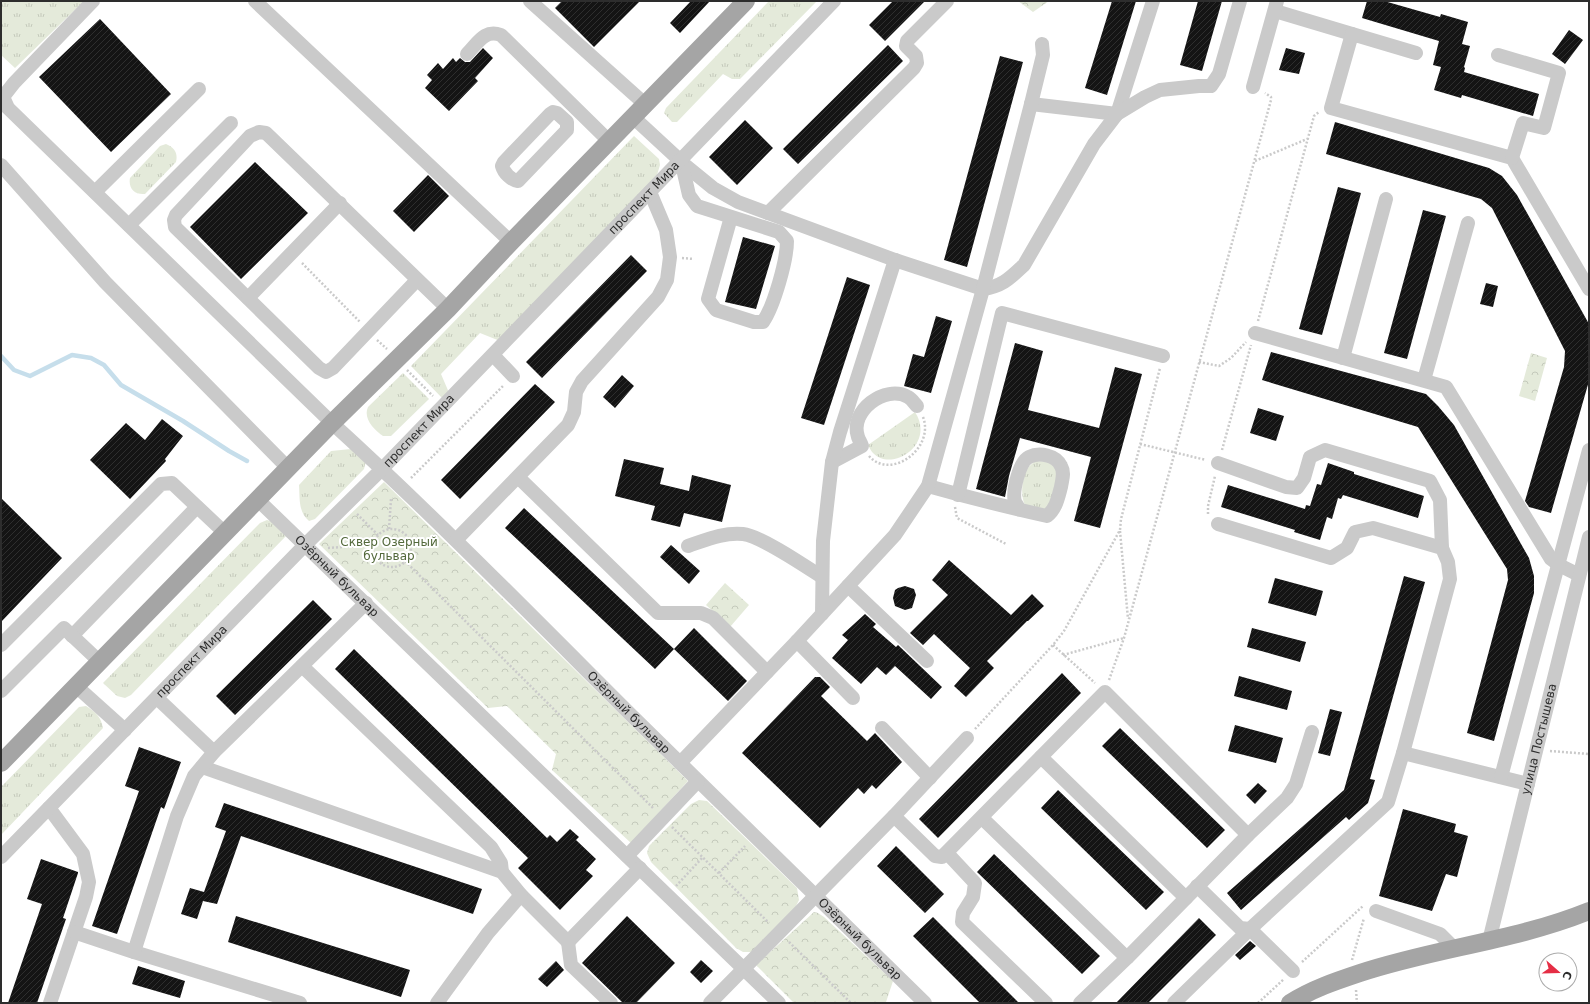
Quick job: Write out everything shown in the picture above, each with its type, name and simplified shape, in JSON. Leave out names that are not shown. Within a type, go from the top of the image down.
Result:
[{"type":"main road","points":[[1,764],[332,423],[448,309],[511,242],[746,1]]},
{"type":"main road","points":[[1290,1003],[1321,986],[1379,967],[1537,929],[1589,911]]},
{"type":"street","name":"Озёрный бульвар","points":[[93,1],[14,83],[3,97],[8,108],[332,423],[456,540],[754,837],[924,1003]]},
{"type":"street","points":[[255,1],[511,242]]},
{"type":"street","points":[[530,1],[646,105]]},
{"type":"street","name":"проспект Мира","points":[[1,857],[382,469],[834,1]]},
{"type":"street","points":[[768,213],[914,68],[918,63],[916,56],[906,46],[907,41],[947,1]]},
{"type":"street","points":[[633,117],[713,188],[738,202],[895,260],[983,289],[997,287],[1008,280],[1024,265],[1094,144],[1117,114],[1153,1]]},
{"type":"street","points":[[1031,104],[1117,114],[1160,90],[1211,86],[1219,74],[1240,1]]},
{"type":"street","points":[[1253,88],[1276,6],[1352,34],[1416,52]]},
{"type":"street","points":[[467,54],[486,34],[494,32],[501,35],[572,103],[609,142]]},
{"type":"street","points":[[1352,34],[1331,108],[1512,158],[1589,289]]},
{"type":"street","points":[[680,763],[896,535],[928,486],[983,289],[1031,104],[1043,55],[1042,44]]},
{"type":"street","points":[[1498,56],[1559,72],[1544,128],[1523,124],[1512,158]]},
{"type":"street","points":[[95,192],[199,89]]},
{"type":"street","points":[[559,116],[572,103]]},
{"type":"street","points":[[553,112],[559,116],[567,122],[567,130],[518,181],[513,181],[504,171],[502,166],[504,162],[550,114],[553,112]]},
{"type":"street","points":[[129,225],[231,123]]},
{"type":"street","points":[[417,280],[333,368],[326,372],[319,368],[175,227],[174,220],[176,215],[250,136],[259,132],[266,133],[448,309]]},
{"type":"street","points":[[681,160],[689,195],[698,206],[779,232],[787,240],[787,253],[770,313],[763,322],[754,322],[716,310],[708,299],[731,217]]},
{"type":"street","points":[[1,165],[105,282],[288,468]]},
{"type":"street","points":[[456,540],[568,425],[574,412],[576,392],[582,381],[658,297],[667,280],[670,257],[666,230],[650,192]]},
{"type":"street","points":[[1343,358],[1386,199]]},
{"type":"street","points":[[248,298],[340,203]]},
{"type":"street","points":[[1424,380],[1468,223]]},
{"type":"street","points":[[822,614],[823,541],[832,462],[840,432],[895,260]]},
{"type":"street","points":[[958,495],[1002,313],[1162,356]]},
{"type":"street","points":[[1255,334],[1446,387],[1551,559],[1559,565],[1579,575]]},
{"type":"street","points":[[492,355],[513,376]]},
{"type":"street","points":[[832,462],[862,446],[857,436],[857,426],[860,414],[877,398],[889,394],[900,394],[909,398],[917,406]]},
{"type":"street","points":[[1174,1003],[1250,929],[1388,802],[1403,753],[1450,579],[1448,562],[1442,548],[1440,500],[1430,481],[1325,450],[1310,457],[1304,478],[1297,488],[1286,487],[1218,463]]},
{"type":"street","points":[[1501,777],[1589,450]]},
{"type":"street","points":[[928,486],[958,495],[1020,510],[1047,516],[1056,506],[1064,476],[1061,465],[1052,457],[1041,454],[1028,457],[1020,466],[1014,491],[1015,501],[1020,510]]},
{"type":"street","points":[[518,477],[658,612],[700,613],[712,618],[767,672]]},
{"type":"street","points":[[1,645],[161,484],[172,483],[224,533]]},
{"type":"street","name":"Озёрный бульвар","points":[[258,499],[779,1003]]},
{"type":"street","points":[[72,636],[197,507]]},
{"type":"street","points":[[1218,524],[1331,558],[1347,548],[1355,532],[1373,528],[1442,548]]},
{"type":"street","points":[[688,546],[722,535],[744,534],[766,543],[822,577]]},
{"type":"street","name":"улица Постышева","points":[[1489,941],[1589,537]]},
{"type":"street","points":[[848,586],[927,661]]},
{"type":"street","points":[[134,952],[177,816],[194,776],[214,752],[366,603]]},
{"type":"street","points":[[1,691],[64,628],[100,662]]},
{"type":"street","points":[[797,641],[852,698]]},
{"type":"street","points":[[302,666],[491,847],[501,863],[502,872],[521,896],[568,942],[571,965],[611,1003]]},
{"type":"street","points":[[76,686],[125,730]]},
{"type":"street","points":[[894,816],[935,856],[942,857],[1105,692],[1248,835]]},
{"type":"street","points":[[157,698],[214,752]]},
{"type":"street","points":[[882,728],[930,778]]},
{"type":"street","points":[[1080,1003],[1290,795],[1296,784],[1312,732]]},
{"type":"street","points":[[710,1003],[894,816],[967,738]]},
{"type":"street","points":[[1403,753],[1528,784]]},
{"type":"street","points":[[1041,757],[1186,898]]},
{"type":"street","points":[[202,767],[502,872]]},
{"type":"street","points":[[627,856],[698,781]]},
{"type":"street","points":[[49,808],[83,854],[89,882],[86,897],[50,1003]]},
{"type":"street","points":[[982,818],[1127,958]]},
{"type":"street","points":[[947,853],[975,883],[973,897],[963,913],[962,922],[1046,1003]]},
{"type":"street","points":[[568,942],[640,868]]},
{"type":"street","points":[[1197,886],[1240,928],[1250,929],[1293,971]]},
{"type":"street","points":[[437,1003],[488,933],[521,896]]},
{"type":"street","points":[[1368,911],[1440,934],[1455,948]]},
{"type":"street","points":[[74,932],[300,1003]]},
{"type":"path","points":[[1053,645],[1105,692],[1124,638],[1271,100],[1271,96],[1253,88]]},
{"type":"path","points":[[1218,524],[1209,518],[1208,506],[1218,463],[1255,334],[1314,116],[1318,112],[1331,108]]},
{"type":"path","points":[[1254,161],[1308,139]]},
{"type":"path","points":[[292,253],[443,406]]},
{"type":"path","points":[[1199,362],[1218,366],[1231,358],[1255,334]]},
{"type":"path","points":[[1128,621],[1120,530],[1121,519],[1162,356]]},
{"type":"path","points":[[389,529],[391,499],[513,376]]},
{"type":"path","points":[[862,446],[870,458],[878,463],[886,465],[895,464],[912,455],[920,448],[926,428],[924,418],[917,406]]},
{"type":"path","points":[[1140,444],[1218,463]]},
{"type":"path","points":[[958,495],[954,509],[957,518],[1006,544]]},
{"type":"path","points":[[357,514],[378,535]]},
{"type":"path","points":[[389,529],[396,529],[404,533],[410,542],[411,550],[405,561],[394,567],[386,567],[380,564],[373,552],[378,535],[389,529]]},
{"type":"path","points":[[967,738],[1053,645],[1064,631],[1120,530]]},
{"type":"path","points":[[405,561],[851,1003]]},
{"type":"path","points":[[1063,655],[1124,638]]},
{"type":"path","points":[[1536,750],[1589,754]]},
{"type":"path","points":[[719,873],[754,837]]},
{"type":"path","points":[[668,895],[703,857]]},
{"type":"path","points":[[1258,1003],[1293,971],[1368,911]]},
{"type":"path","points":[[1357,1003],[1352,960],[1368,911]]},
{"type":"green space","points":[[1,1],[84,1],[15,68],[1,55]]},
{"type":"green space","points":[[769,1],[817,1],[740,79],[732,79],[723,74],[677,122],[672,122],[664,113],[666,108]]},
{"type":"green space","points":[[1018,1],[1049,1],[1033,12]]},
{"type":"green space","points":[[634,136],[659,159],[660,165],[657,175],[500,341],[480,333],[441,374],[450,395],[444,400],[411,366]]},
{"type":"green space","points":[[166,144],[172,147],[175,151],[177,156],[176,162],[145,194],[135,192],[131,188],[130,178],[160,146]]},
{"type":"green space","points":[[1531,353],[1547,358],[1535,401],[1519,396]]},
{"type":"green space","points":[[403,373],[429,399],[391,436],[383,436],[370,423],[367,415],[368,407]]},
{"type":"green space","points":[[915,412],[920,424],[920,435],[916,444],[909,452],[891,460],[881,458],[873,453],[868,445]]},
{"type":"green space","points":[[351,449],[366,461],[364,469],[315,519],[309,521],[301,509],[299,485],[331,451]]},
{"type":"green space","points":[[1035,461],[1048,462],[1058,470],[1053,500],[1045,509],[1025,505],[1023,501],[1022,486],[1024,476],[1029,467]]},
{"type":"green space","name":"Сквер Озерный бульвар","points":[[384,482],[688,781],[631,843],[552,770],[556,754],[507,706],[488,708],[319,544]]},
{"type":"green space","points":[[267,520],[273,522],[286,536],[131,695],[125,698],[117,696],[103,683],[260,523]]},
{"type":"green space","points":[[725,583],[749,605],[730,627],[706,605]]},
{"type":"green space","points":[[86,706],[98,715],[103,728],[1,835],[1,787],[79,707]]},
{"type":"green space","points":[[699,800],[707,801],[797,888],[799,900],[795,908],[751,952],[743,952],[736,948],[651,862],[647,853],[649,846],[691,804]]},
{"type":"green space","points":[[814,912],[824,917],[893,981],[886,1002],[887,1003],[794,1003],[756,965]]},
{"type":"building","points":[[562,1],[640,1],[594,47],[555,8]]},
{"type":"building","points":[[691,1],[710,1],[680,33],[670,23]]},
{"type":"building","points":[[893,1],[925,1],[885,41],[869,25]]},
{"type":"building","points":[[1112,1],[1136,1],[1107,95],[1085,88]]},
{"type":"building","points":[[1198,1],[1222,1],[1202,71],[1180,65]]},
{"type":"building","points":[[1367,1],[1384,1],[1440,17],[1441,14],[1468,22],[1462,44],[1470,46],[1464,72],[1539,94],[1533,116],[1462,95],[1461,98],[1434,90],[1441,67],[1433,65],[1439,41],[1362,18]]},
{"type":"building","points":[[100,19],[171,94],[111,152],[39,77]]},
{"type":"building","points":[[1569,30],[1583,40],[1565,64],[1552,54]]},
{"type":"building","points":[[888,45],[903,61],[798,164],[783,149]]},
{"type":"building","points":[[483,48],[493,58],[475,78],[478,81],[449,111],[425,88],[432,80],[427,75],[438,63],[443,69],[453,58],[456,62],[460,58],[465,62],[470,62]]},
{"type":"building","points":[[1286,48],[1305,53],[1299,74],[1279,70]]},
{"type":"building","points":[[1000,56],[1023,62],[967,267],[944,260]]},
{"type":"building","points":[[745,120],[773,148],[737,185],[709,157]]},
{"type":"building","points":[[1335,122],[1489,168],[1502,176],[1517,195],[1589,324],[1589,381],[1551,513],[1529,507],[1525,501],[1564,367],[1565,351],[1492,208],[1481,199],[1326,154]]},
{"type":"building","points":[[255,162],[308,213],[241,279],[190,227]]},
{"type":"building","points":[[428,175],[449,196],[414,232],[393,211]]},
{"type":"building","points":[[1338,187],[1361,193],[1322,335],[1299,329]]},
{"type":"building","points":[[1423,210],[1446,216],[1407,359],[1384,353]]},
{"type":"building","points":[[743,237],[775,246],[756,309],[725,302]]},
{"type":"building","points":[[631,255],[647,271],[542,378],[526,362]]},
{"type":"building","points":[[847,277],[870,285],[824,425],[801,418]]},
{"type":"building","points":[[1486,283],[1498,286],[1493,307],[1480,304]]},
{"type":"building","points":[[936,316],[952,321],[931,393],[904,386],[913,354],[924,357]]},
{"type":"building","points":[[1015,343],[1043,351],[1028,410],[1099,428],[1115,367],[1142,374],[1100,528],[1074,521],[1091,457],[1020,438],[1009,476],[1005,497],[976,489]]},
{"type":"building","points":[[1271,352],[1426,394],[1454,425],[1529,558],[1534,576],[1534,593],[1494,741],[1467,733],[1508,580],[1507,569],[1418,427],[1262,380]]},
{"type":"building","points":[[622,375],[634,386],[615,408],[603,397]]},
{"type":"building","points":[[535,384],[555,402],[460,499],[441,480]]},
{"type":"building","points":[[1258,408],[1284,416],[1276,441],[1250,433]]},
{"type":"building","points":[[162,419],[183,436],[165,459],[166,461],[130,499],[90,460],[126,423],[145,440]]},
{"type":"building","points":[[624,459],[664,468],[660,484],[689,491],[692,475],[731,485],[722,522],[684,513],[680,527],[651,520],[655,506],[615,496]]},
{"type":"building","points":[[1328,463],[1354,472],[1354,474],[1424,496],[1418,518],[1343,495],[1341,499],[1338,498],[1332,519],[1327,517],[1320,540],[1294,532],[1295,530],[1221,507],[1228,485],[1305,509],[1306,505],[1310,506],[1317,484],[1321,485]]},
{"type":"building","points":[[1,498],[62,558],[1,622]]},
{"type":"building","points":[[524,508],[674,649],[655,669],[505,528]]},
{"type":"building","points":[[671,545],[700,571],[689,584],[660,557]]},
{"type":"building","points":[[949,560],[1011,615],[1032,594],[1044,606],[987,661],[994,668],[966,697],[954,686],[970,668],[934,634],[923,645],[910,633],[948,595],[932,580]]},
{"type":"building","points":[[1404,576],[1425,582],[1370,779],[1375,780],[1368,803],[1349,820],[1346,817],[1241,910],[1227,893],[1344,790]]},
{"type":"building","points":[[1275,578],[1323,591],[1316,616],[1268,603]]},
{"type":"building","points":[[905,586],[914,589],[916,595],[912,608],[905,610],[895,606],[893,598],[895,590]]},
{"type":"building","points":[[313,600],[332,619],[235,715],[216,696]]},
{"type":"building","points":[[865,614],[876,624],[873,627],[896,647],[898,645],[942,687],[931,699],[895,666],[886,675],[877,667],[861,684],[832,658],[848,640],[842,635]]},
{"type":"building","points":[[694,628],[747,681],[728,701],[674,649]]},
{"type":"building","points":[[1252,628],[1306,642],[1300,662],[1247,647]]},
{"type":"building","points":[[354,649],[547,838],[550,835],[557,842],[570,829],[579,837],[576,840],[596,859],[586,870],[593,876],[560,910],[518,868],[528,858],[335,669]]},
{"type":"building","points":[[1062,673],[1081,693],[938,838],[919,819]]},
{"type":"building","points":[[1239,676],[1292,691],[1287,710],[1234,696]]},
{"type":"building","points":[[815,677],[820,677],[830,687],[821,696],[867,741],[875,733],[902,762],[876,789],[872,785],[864,794],[858,788],[820,828],[742,753]]},
{"type":"building","points":[[1330,709],[1342,712],[1330,756],[1318,753]]},
{"type":"building","points":[[1235,725],[1283,738],[1276,763],[1228,751]]},
{"type":"building","points":[[1120,728],[1225,830],[1207,848],[1102,746]]},
{"type":"building","points":[[139,747],[181,762],[164,809],[161,807],[117,934],[92,926],[139,791],[125,786]]},
{"type":"building","points":[[1258,783],[1267,791],[1255,804],[1246,795]]},
{"type":"building","points":[[1058,790],[1164,892],[1146,910],[1041,808]]},
{"type":"building","points":[[224,803],[482,889],[473,914],[241,836],[217,904],[203,901],[197,919],[181,914],[190,888],[204,892],[226,831],[215,827]]},
{"type":"building","points":[[1403,809],[1456,824],[1454,832],[1468,836],[1457,877],[1446,874],[1432,911],[1379,896]]},
{"type":"building","points":[[896,846],[944,894],[925,913],[877,866]]},
{"type":"building","points":[[994,854],[1100,956],[1082,974],[977,872]]},
{"type":"building","points":[[41,859],[78,873],[63,918],[66,919],[37,1003],[8,1003],[42,904],[27,899]]},
{"type":"building","points":[[236,916],[410,970],[401,997],[228,942]]},
{"type":"building","points":[[627,916],[675,963],[636,1003],[623,1003],[582,963]]},
{"type":"building","points":[[933,917],[1019,1003],[980,1003],[913,936]]},
{"type":"building","points":[[1199,918],[1216,935],[1148,1003],[1116,1003]]},
{"type":"building","points":[[1250,941],[1256,946],[1240,960],[1235,955]]},
{"type":"building","points":[[701,960],[713,971],[701,983],[690,972]]},
{"type":"building","points":[[556,961],[564,970],[547,987],[538,979]]},
{"type":"building","points":[[138,966],[185,981],[180,998],[132,984]]},
{"type":"waterway","points":[[1,356],[14,370],[30,376],[72,355],[91,358],[104,365],[121,385],[247,461]]}]
